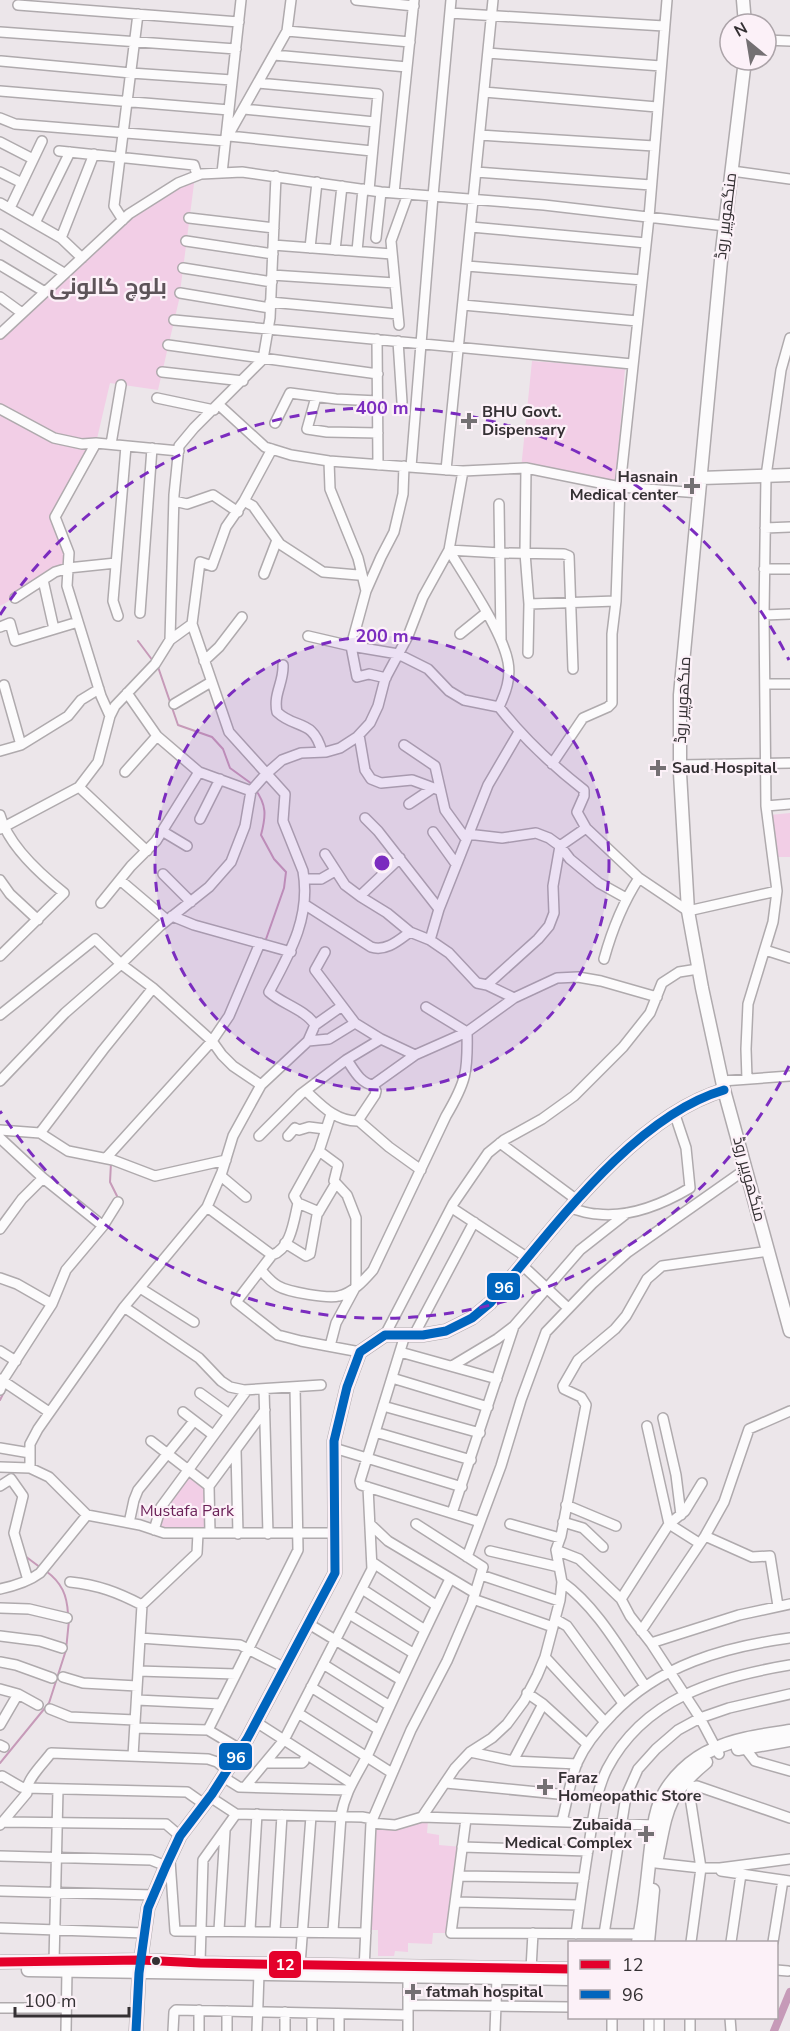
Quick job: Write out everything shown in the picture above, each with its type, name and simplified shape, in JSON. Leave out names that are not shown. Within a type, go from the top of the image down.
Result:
[{"type":"main road","name":"منگھوپیر روڈ","points":[[744,72],[725,226],[680,695],[680,765],[688,911],[698,969],[723,1086],[789,1323]]},
{"type":"main road","points":[[701,478],[790,475]]},
{"type":"main road","points":[[136,2031],[140,1967],[148,1908],[168,1862],[180,1836],[225,1774],[256,1722],[336,1573],[334,1441],[347,1387],[360,1352],[385,1335],[446,1331],[471,1318],[490,1303],[573,1204],[631,1146],[674,1112],[723,1086]]},
{"type":"main road","points":[[644,1938],[654,1825],[676,1777],[701,1755],[754,1737],[790,1731]]},
{"type":"main road","points":[[667,1799],[688,1783],[717,1751],[790,1740]]},
{"type":"main road","points":[[644,1938],[667,1799]]},
{"type":"main road","points":[[0,1962],[54,1962],[259,1973],[568,1969]]},
{"type":"main road","points":[[0,1970],[67,1971],[200,1963],[300,1965],[408,1975],[568,1980]]},
{"type":"street","points":[[222,173],[241,0]]},
{"type":"street","points":[[227,138],[287,31],[291,0]]},
{"type":"street","points":[[356,0],[414,3],[394,193]]},
{"type":"street","points":[[386,678],[369,674],[357,677],[351,646],[366,591],[394,532],[404,494],[421,343],[451,0]]},
{"type":"street","points":[[446,470],[493,0]]},
{"type":"street","points":[[552,764],[583,718],[612,703],[612,634],[616,601],[620,487],[649,217],[667,0]]},
{"type":"street","points":[[18,5],[239,22]]},
{"type":"street","points":[[450,13],[664,26]]},
{"type":"street","points":[[123,220],[114,206],[138,14]]},
{"type":"street","points":[[287,31],[410,42]]},
{"type":"street","points":[[0,32],[236,49]]},
{"type":"street","points":[[488,53],[661,66]]},
{"type":"street","points":[[274,55],[407,68]]},
{"type":"street","points":[[1,61],[131,74],[232,80]]},
{"type":"street","points":[[258,83],[378,94],[357,251]]},
{"type":"street","points":[[0,91],[229,110]]},
{"type":"street","points":[[484,92],[657,107]]},
{"type":"street","points":[[244,109],[375,122]]},
{"type":"street","points":[[0,118],[15,124],[123,133],[227,138],[372,151]]},
{"type":"street","points":[[480,135],[654,146]]},
{"type":"street","points":[[10,208],[42,141]]},
{"type":"street","points":[[0,142],[33,159]]},
{"type":"street","points":[[35,223],[65,151],[194,165],[197,176]]},
{"type":"street","points":[[61,238],[94,154]]},
{"type":"street","points":[[732,171],[790,179]]},
{"type":"street","points":[[0,172],[22,183]]},
{"type":"street","points":[[0,334],[123,220],[178,183],[197,176],[242,172],[381,192],[474,199],[725,226]]},
{"type":"street","points":[[476,172],[651,185]]},
{"type":"street","points":[[170,640],[174,501],[179,446],[263,359],[272,278],[276,176]]},
{"type":"street","points":[[310,248],[317,182]]},
{"type":"street","points":[[335,250],[342,186]]},
{"type":"street","points":[[376,238],[381,192]]},
{"type":"street","points":[[399,325],[391,241],[408,194]]},
{"type":"street","points":[[0,202],[61,238],[82,258]]},
{"type":"street","points":[[189,218],[274,228]]},
{"type":"street","points":[[471,228],[646,243]]},
{"type":"street","points":[[0,234],[64,273]]},
{"type":"street","points":[[186,241],[273,250],[310,248],[392,254]]},
{"type":"street","points":[[0,266],[45,292]]},
{"type":"street","points":[[467,266],[642,280]]},
{"type":"street","points":[[183,268],[272,278],[395,283]]},
{"type":"street","points":[[180,293],[270,305],[398,314]]},
{"type":"street","points":[[0,297],[22,313]]},
{"type":"street","points":[[463,305],[637,321]]},
{"type":"street","points":[[174,320],[632,364]]},
{"type":"street","points":[[747,1079],[748,1004],[773,922],[777,891],[766,806],[764,569],[766,476],[781,370],[790,338]]},
{"type":"street","points":[[377,339],[378,465]]},
{"type":"street","points":[[398,341],[402,402]]},
{"type":"street","points":[[168,345],[378,374]]},
{"type":"street","points":[[162,372],[243,381]]},
{"type":"street","points":[[111,444],[121,385]]},
{"type":"street","points":[[275,423],[290,393],[378,401]]},
{"type":"street","points":[[316,397],[308,429],[327,432],[378,433]]},
{"type":"street","points":[[157,398],[216,407],[265,447],[291,455],[329,461],[463,471],[526,468],[620,487],[700,493]]},
{"type":"street","points":[[0,409],[54,438],[82,444],[111,444],[179,451]]},
{"type":"street","points":[[96,443],[55,517],[69,553],[67,586],[99,689],[110,716]]},
{"type":"street","points":[[118,615],[113,601],[126,446]]},
{"type":"street","points":[[140,613],[152,448]]},
{"type":"street","points":[[272,449],[244,501],[226,527],[212,566],[200,561],[192,624],[229,732],[285,794],[283,821],[303,871],[307,892],[298,933],[291,952],[269,992],[278,1000],[311,1019],[315,1025]]},
{"type":"street","points":[[329,461],[330,489],[358,558],[366,591]]},
{"type":"street","points":[[526,468],[525,554],[529,604],[528,653]]},
{"type":"street","points":[[0,1081],[65,1013],[170,918],[209,887],[231,862],[245,826],[254,788],[266,774],[282,760],[301,753],[340,748],[359,735],[370,723],[378,706],[386,678],[408,636],[423,597],[448,550],[463,471]]},
{"type":"street","points":[[174,501],[187,504],[213,495],[237,512]]},
{"type":"street","points":[[244,501],[253,506],[279,544],[323,572],[358,575]]},
{"type":"street","points":[[499,504],[501,641]]},
{"type":"street","points":[[765,528],[790,527]]},
{"type":"street","points":[[264,574],[277,540]]},
{"type":"street","points":[[448,550],[569,556],[573,669]]},
{"type":"street","points":[[448,550],[486,613],[501,641],[508,661],[505,694],[499,707]]},
{"type":"street","points":[[15,598],[55,572],[68,568],[116,563]]},
{"type":"street","points":[[764,569],[790,569]]},
{"type":"street","points":[[43,580],[54,629]]},
{"type":"street","points":[[529,604],[616,601]]},
{"type":"street","points":[[460,634],[486,613]]},
{"type":"street","points":[[764,615],[790,614]]},
{"type":"street","points":[[204,661],[219,647],[242,616]]},
{"type":"street","points":[[0,627],[10,623],[15,641],[78,622]]},
{"type":"street","points":[[2,828],[79,787],[98,762],[110,716],[115,706],[156,662],[170,640],[192,624]]},
{"type":"street","points":[[308,636],[398,654],[428,669],[449,691],[464,700],[499,707],[519,732],[552,764],[584,790],[584,796],[577,812],[586,828],[639,878],[688,911],[777,891]]},
{"type":"street","points":[[283,665],[282,679],[276,695],[277,712],[310,730],[318,738],[322,752]]},
{"type":"street","points":[[174,704],[212,682]]},
{"type":"street","points":[[766,684],[790,684]]},
{"type":"street","points":[[4,685],[21,745]]},
{"type":"street","points":[[0,751],[21,745],[69,716],[81,700],[99,689]]},
{"type":"street","points":[[128,693],[157,736],[199,772],[254,788]]},
{"type":"street","points":[[430,940],[439,909],[488,785],[519,732]]},
{"type":"street","points":[[359,735],[365,770],[371,779],[381,783],[412,780],[436,789]]},
{"type":"street","points":[[125,772],[157,736]]},
{"type":"street","points":[[404,745],[435,766],[436,789],[445,810],[467,836],[502,838],[536,833],[549,838],[599,883],[626,898]]},
{"type":"street","points":[[680,765],[790,763]]},
{"type":"street","points":[[101,903],[162,831],[199,772]]},
{"type":"street","points":[[200,819],[220,779]]},
{"type":"street","points":[[79,787],[147,851]]},
{"type":"street","points":[[410,804],[436,789]]},
{"type":"street","points":[[766,806],[790,804]]},
{"type":"street","points":[[0,815],[2,828],[39,873],[64,893],[0,956]]},
{"type":"street","points":[[364,818],[378,831],[439,909]]},
{"type":"street","points":[[487,985],[538,939],[549,926],[555,913],[553,886],[560,846],[586,828]]},
{"type":"street","points":[[162,831],[187,846]]},
{"type":"street","points":[[433,832],[456,864]]},
{"type":"street","points":[[325,854],[345,885],[410,932],[430,940],[449,953],[477,983],[487,985],[514,998]]},
{"type":"street","points":[[360,896],[400,858]]},
{"type":"street","points":[[305,879],[321,879],[335,871]]},
{"type":"street","points":[[163,874],[191,902]]},
{"type":"street","points":[[604,959],[615,922],[626,898],[639,878]]},
{"type":"street","points":[[0,880],[10,894],[38,920]]},
{"type":"street","points":[[120,880],[170,918],[291,952]]},
{"type":"street","points":[[304,904],[371,948],[389,946],[410,932]]},
{"type":"street","points":[[0,1015],[93,939],[97,940],[121,964],[153,988],[213,1043],[233,1066],[261,1086]]},
{"type":"street","points":[[109,1159],[213,1043],[229,1016],[263,944]]},
{"type":"street","points":[[765,950],[790,958]]},
{"type":"street","points":[[325,952],[315,970],[355,1023],[381,1039],[415,1055]]},
{"type":"street","points":[[385,1335],[452,1208],[488,1153],[574,1096],[623,1047],[650,1013],[662,983],[679,972],[698,969]]},
{"type":"street","points":[[373,1085],[415,1055],[467,1032],[514,998],[548,981],[567,977],[601,981],[657,997]]},
{"type":"street","points":[[40,1133],[153,988]]},
{"type":"street","points":[[30,1468],[30,1444],[49,1413],[124,1306],[207,1207],[221,1176],[233,1136],[261,1086],[308,1041],[315,1025],[342,1006]]},
{"type":"street","points":[[426,1006],[467,1032]]},
{"type":"street","points":[[308,1041],[329,1039],[355,1023]]},
{"type":"street","points":[[261,1270],[280,1288],[339,1296],[356,1286],[373,1270],[463,1084],[467,1058],[467,1032]]},
{"type":"street","points":[[259,1136],[306,1091],[347,1060],[381,1039]]},
{"type":"street","points":[[347,1060],[362,1080],[373,1085],[376,1091],[359,1121]]},
{"type":"street","points":[[723,1086],[747,1079],[790,1077]]},
{"type":"street","points":[[306,1091],[331,1113],[359,1121],[421,1170]]},
{"type":"street","points":[[674,1112],[686,1148],[690,1188],[701,1202]]},
{"type":"street","points":[[319,1212],[298,1203],[294,1196],[319,1151],[331,1113]]},
{"type":"street","points":[[288,1136],[295,1128],[325,1129]]},
{"type":"street","points":[[0,1130],[40,1133],[68,1150],[109,1159],[155,1176],[226,1160]]},
{"type":"street","points":[[0,1138],[43,1178],[103,1226]]},
{"type":"street","points":[[500,1143],[573,1204],[597,1214],[627,1213],[651,1208],[690,1188]]},
{"type":"street","points":[[319,1151],[338,1165],[334,1179],[347,1195],[356,1218],[356,1286],[336,1323],[330,1346]]},
{"type":"street","points":[[466,1557],[546,1332],[592,1284],[628,1251],[746,1169]]},
{"type":"street","points":[[221,1176],[246,1197]]},
{"type":"street","points":[[0,1229],[22,1199],[43,1178]]},
{"type":"street","points":[[285,1243],[308,1256],[319,1212],[336,1183]]},
{"type":"street","points":[[49,1413],[3,1383],[52,1304],[66,1270],[103,1226],[118,1202]]},
{"type":"street","points":[[298,1203],[285,1243],[278,1254],[272,1255],[236,1302],[278,1335],[360,1352]]},
{"type":"street","points":[[207,1207],[272,1255]]},
{"type":"street","points":[[452,1208],[474,1222],[525,1262],[546,1288],[568,1308]]},
{"type":"street","points":[[452,1366],[514,1326],[580,1250],[627,1213]]},
{"type":"street","points":[[474,1222],[400,1352],[360,1481],[361,1485],[480,1522]]},
{"type":"street","points":[[422,1817],[470,1752],[492,1738],[507,1724],[524,1701],[545,1658],[562,1582],[556,1550],[564,1522],[586,1405],[581,1397],[564,1389],[563,1386],[578,1360],[626,1317],[647,1280],[662,1266],[769,1251]]},
{"type":"street","points":[[0,1278],[17,1284],[52,1304]]},
{"type":"street","points":[[140,1288],[194,1322]]},
{"type":"street","points":[[124,1306],[199,1358],[230,1387],[247,1390],[321,1385]]},
{"type":"street","points":[[452,1513],[514,1326]]},
{"type":"street","points":[[0,1351],[16,1361]]},
{"type":"street","points":[[400,1352],[497,1379]]},
{"type":"street","points":[[392,1378],[488,1407]]},
{"type":"street","points":[[208,1730],[298,1550],[295,1387]]},
{"type":"street","points":[[264,1389],[268,1534]]},
{"type":"street","points":[[154,1530],[161,1507],[247,1390]]},
{"type":"street","points":[[200,1393],[229,1414]]},
{"type":"street","points":[[383,1406],[480,1433]]},
{"type":"street","points":[[210,1533],[209,1486],[265,1410]]},
{"type":"street","points":[[641,1631],[702,1540],[724,1502],[749,1429],[790,1411]]},
{"type":"street","points":[[183,1412],[213,1436]]},
{"type":"street","points":[[663,1418],[676,1475],[681,1515]]},
{"type":"street","points":[[129,1523],[138,1490],[194,1421]]},
{"type":"street","points":[[647,1426],[669,1524]]},
{"type":"street","points":[[375,1432],[471,1460]]},
{"type":"street","points":[[151,1441],[209,1486]]},
{"type":"street","points":[[0,1448],[30,1453]]},
{"type":"street","points":[[334,1448],[462,1487]]},
{"type":"street","points":[[236,1450],[238,1534]]},
{"type":"street","points":[[4,1467],[30,1468],[49,1477],[87,1515],[164,1533],[336,1533]]},
{"type":"street","points":[[0,1486],[11,1479],[22,1496],[14,1533],[28,1580]]},
{"type":"street","points":[[621,1599],[669,1524],[691,1504],[702,1483]]},
{"type":"street","points":[[245,1787],[284,1740],[372,1569],[368,1487]]},
{"type":"street","points":[[566,1504],[616,1526]]},
{"type":"street","points":[[0,1589],[12,1587],[40,1573],[87,1515]]},
{"type":"street","points":[[564,1522],[583,1528],[603,1547]]},
{"type":"street","points":[[370,1524],[388,1541],[474,1596],[567,1626],[623,1703]]},
{"type":"street","points":[[364,1971],[372,1821],[392,1773],[445,1665],[474,1596],[483,1567],[416,1524]]},
{"type":"street","points":[[510,1524],[560,1538]]},
{"type":"street","points":[[669,1524],[702,1540],[752,1557],[770,1556],[778,1606]]},
{"type":"street","points":[[133,1756],[142,1605],[197,1553],[198,1533]]},
{"type":"street","points":[[556,1550],[579,1559],[621,1599],[700,1718],[717,1751]]},
{"type":"street","points":[[490,1551],[559,1568]]},
{"type":"street","points":[[372,1562],[437,1606]]},
{"type":"street","points":[[480,1575],[559,1601]]},
{"type":"street","points":[[333,1931],[340,1816],[343,1801],[349,1786],[367,1757],[413,1653],[450,1580]]},
{"type":"street","points":[[70,1582],[109,1589],[142,1605]]},
{"type":"street","points":[[562,1582],[573,1590],[602,1624],[645,1686]]},
{"type":"street","points":[[362,1589],[425,1629]]},
{"type":"street","points":[[651,1643],[740,1615],[790,1604]]},
{"type":"street","points":[[0,1608],[29,1609],[67,1618]]},
{"type":"street","points":[[349,1614],[413,1653]]},
{"type":"street","points":[[309,1624],[401,1680]]},
{"type":"street","points":[[0,1636],[40,1641],[62,1648]]},
{"type":"street","points":[[140,1638],[240,1645],[285,1668]]},
{"type":"street","points":[[562,1821],[577,1764],[587,1744],[623,1703],[669,1671],[701,1657],[761,1642],[790,1638]]},
{"type":"street","points":[[545,1658],[605,1722]]},
{"type":"street","points":[[0,1662],[16,1665],[52,1678]]},
{"type":"street","points":[[323,1664],[390,1706]]},
{"type":"street","points":[[576,1934],[598,1794],[607,1770],[623,1743],[643,1721],[684,1694],[728,1680],[790,1665]]},
{"type":"street","points":[[138,1671],[236,1674]]},
{"type":"street","points":[[63,1677],[83,1683],[137,1686]]},
{"type":"street","points":[[311,1687],[379,1730]]},
{"type":"street","points":[[0,1689],[18,1694],[38,1705]]},
{"type":"street","points":[[527,1693],[543,1704],[587,1744]]},
{"type":"street","points":[[0,1725],[18,1694]]},
{"type":"street","points":[[604,1934],[626,1796],[638,1769],[678,1730],[700,1718],[729,1708],[790,1694]]},
{"type":"street","points":[[136,1700],[221,1704]]},
{"type":"street","points":[[513,1761],[543,1704]]},
{"type":"street","points":[[50,1709],[70,1717],[208,1730],[240,1749]]},
{"type":"street","points":[[298,1713],[392,1773]]},
{"type":"street","points":[[256,1722],[306,1754],[349,1786]]},
{"type":"street","points":[[745,1748],[755,1761],[790,1771]]},
{"type":"street","points":[[470,1752],[513,1761],[577,1764]]},
{"type":"street","points":[[2,1823],[27,1793],[26,1788],[51,1753],[208,1759],[217,1762],[225,1774],[239,1787],[349,1786]]},
{"type":"street","points":[[265,1762],[302,1763],[306,1754]]},
{"type":"street","points":[[0,1777],[26,1788],[187,1792],[236,1814],[362,1816],[372,1821],[395,1825],[422,1817],[654,1825]]},
{"type":"street","points":[[446,1783],[568,1795]]},
{"type":"street","points":[[691,1941],[700,1868],[688,1783],[790,1818]]},
{"type":"street","points":[[54,1962],[58,1789]]},
{"type":"street","points":[[200,1963],[203,1860],[236,1814]]},
{"type":"street","points":[[250,1930],[257,1814]]},
{"type":"street","points":[[275,1930],[282,1815]]},
{"type":"street","points":[[300,1965],[311,1815]]},
{"type":"street","points":[[466,1819],[451,1933],[604,1934],[644,1938]]},
{"type":"street","points":[[2,1823],[57,1821],[166,1824],[180,1836]]},
{"type":"street","points":[[219,1930],[225,1831]]},
{"type":"street","points":[[462,1847],[588,1851]]},
{"type":"street","points":[[0,1856],[168,1862],[174,1930],[366,1933]]},
{"type":"street","points":[[700,1868],[790,1859]]},
{"type":"street","points":[[656,1863],[787,1880],[773,1941]]},
{"type":"street","points":[[731,1941],[741,1874]]},
{"type":"street","points":[[459,1876],[584,1878]]},
{"type":"street","points":[[0,1891],[154,1895]]},
{"type":"street","points":[[455,1902],[580,1905]]},
{"type":"street","points":[[0,1928],[144,1933]]},
{"type":"street","points":[[531,1968],[533,1933]]},
{"type":"street","points":[[778,1970],[788,1971]]},
{"type":"street","points":[[66,2031],[67,1971]]},
{"type":"street","points":[[257,2031],[259,1973]]},
{"type":"street","points":[[408,1975],[408,2031]]},
{"type":"street","points":[[495,2031],[497,1978]]},
{"type":"street","points":[[173,2031],[174,2010],[339,2014],[496,2006],[568,2007]]},
{"type":"street","points":[[0,2008],[66,2008]]},
{"type":"street","points":[[199,2031],[200,2010]]},
{"type":"street","points":[[227,2011],[227,2031]]},
{"type":"street","points":[[285,2012],[285,2031]]},
{"type":"street","points":[[312,2013],[312,2031]]},
{"type":"street","points":[[339,2014],[339,2031]]},
{"type":"green space","points":[[195,176],[179,300],[158,390],[110,383],[96,443],[56,517],[68,568],[0,606],[0,334],[129,214]]},
{"type":"green space","points":[[532,361],[625,368],[616,482],[521,469]]},
{"type":"green space","points":[[790,813],[790,857],[778,857],[770,815]]},
{"type":"green space","name":"Mustafa Park","points":[[188,1470],[209,1486],[210,1533],[154,1530],[161,1507]]},
{"type":"green space","points":[[428,1821],[427,1833],[439,1835],[439,1845],[462,1847],[451,1933],[433,1933],[432,1944],[408,1943],[408,1952],[395,1951],[394,1956],[378,1956],[378,1930],[368,1930],[373,1827]]},
{"type":"waterway","points":[[138,641],[153,661]]},
{"type":"waterway","points":[[157,664],[178,725],[212,737],[223,749],[230,768],[252,784]]},
{"type":"waterway","points":[[255,789],[262,800],[264,811],[261,835],[274,859],[286,872],[284,888],[265,942]]},
{"type":"waterway","points":[[183,1080],[207,1053]]},
{"type":"waterway","points":[[111,1163],[110,1182],[119,1200]]},
{"type":"waterway","points":[[0,1400],[4,1392]]},
{"type":"waterway","points":[[24,1552],[25,1556],[41,1568]]},
{"type":"waterway","points":[[46,1571],[63,1590],[68,1614]]},
{"type":"waterway","points":[[0,1763],[49,1703],[66,1650],[69,1620]]},
{"type":"waterway","points":[[774,2031],[790,1992]]},
{"type":"transit line","name":"96","points":[[136,2031],[139,1973],[148,1908],[166,1866],[180,1836],[212,1794],[247,1739],[335,1573],[334,1441],[347,1387],[360,1352],[385,1335],[423,1335],[446,1331],[472,1318],[490,1303],[595,1180],[626,1151],[657,1125],[690,1104],[724,1090]]},
{"type":"transit line","name":"12","points":[[0,1962],[141,1960],[568,1969]]},
{"type":"place","name":"BHU Govt. Dispensary","points":[[469,421]]},
{"type":"place","name":"Hasnain Medical center","points":[[692,486]]},
{"type":"place","name":"Saud Hospital","points":[[658,768]]},
{"type":"place","name":"Faraz Homeopathic Store","points":[[545,1787]]},
{"type":"place","name":"Zubaida Medical Complex","points":[[646,1834]]},
{"type":"place","name":"fatmah hospital","points":[[413,1992]]},
{"type":"district","name":"بلوچ کالونی","points":[[108,287]]}]
